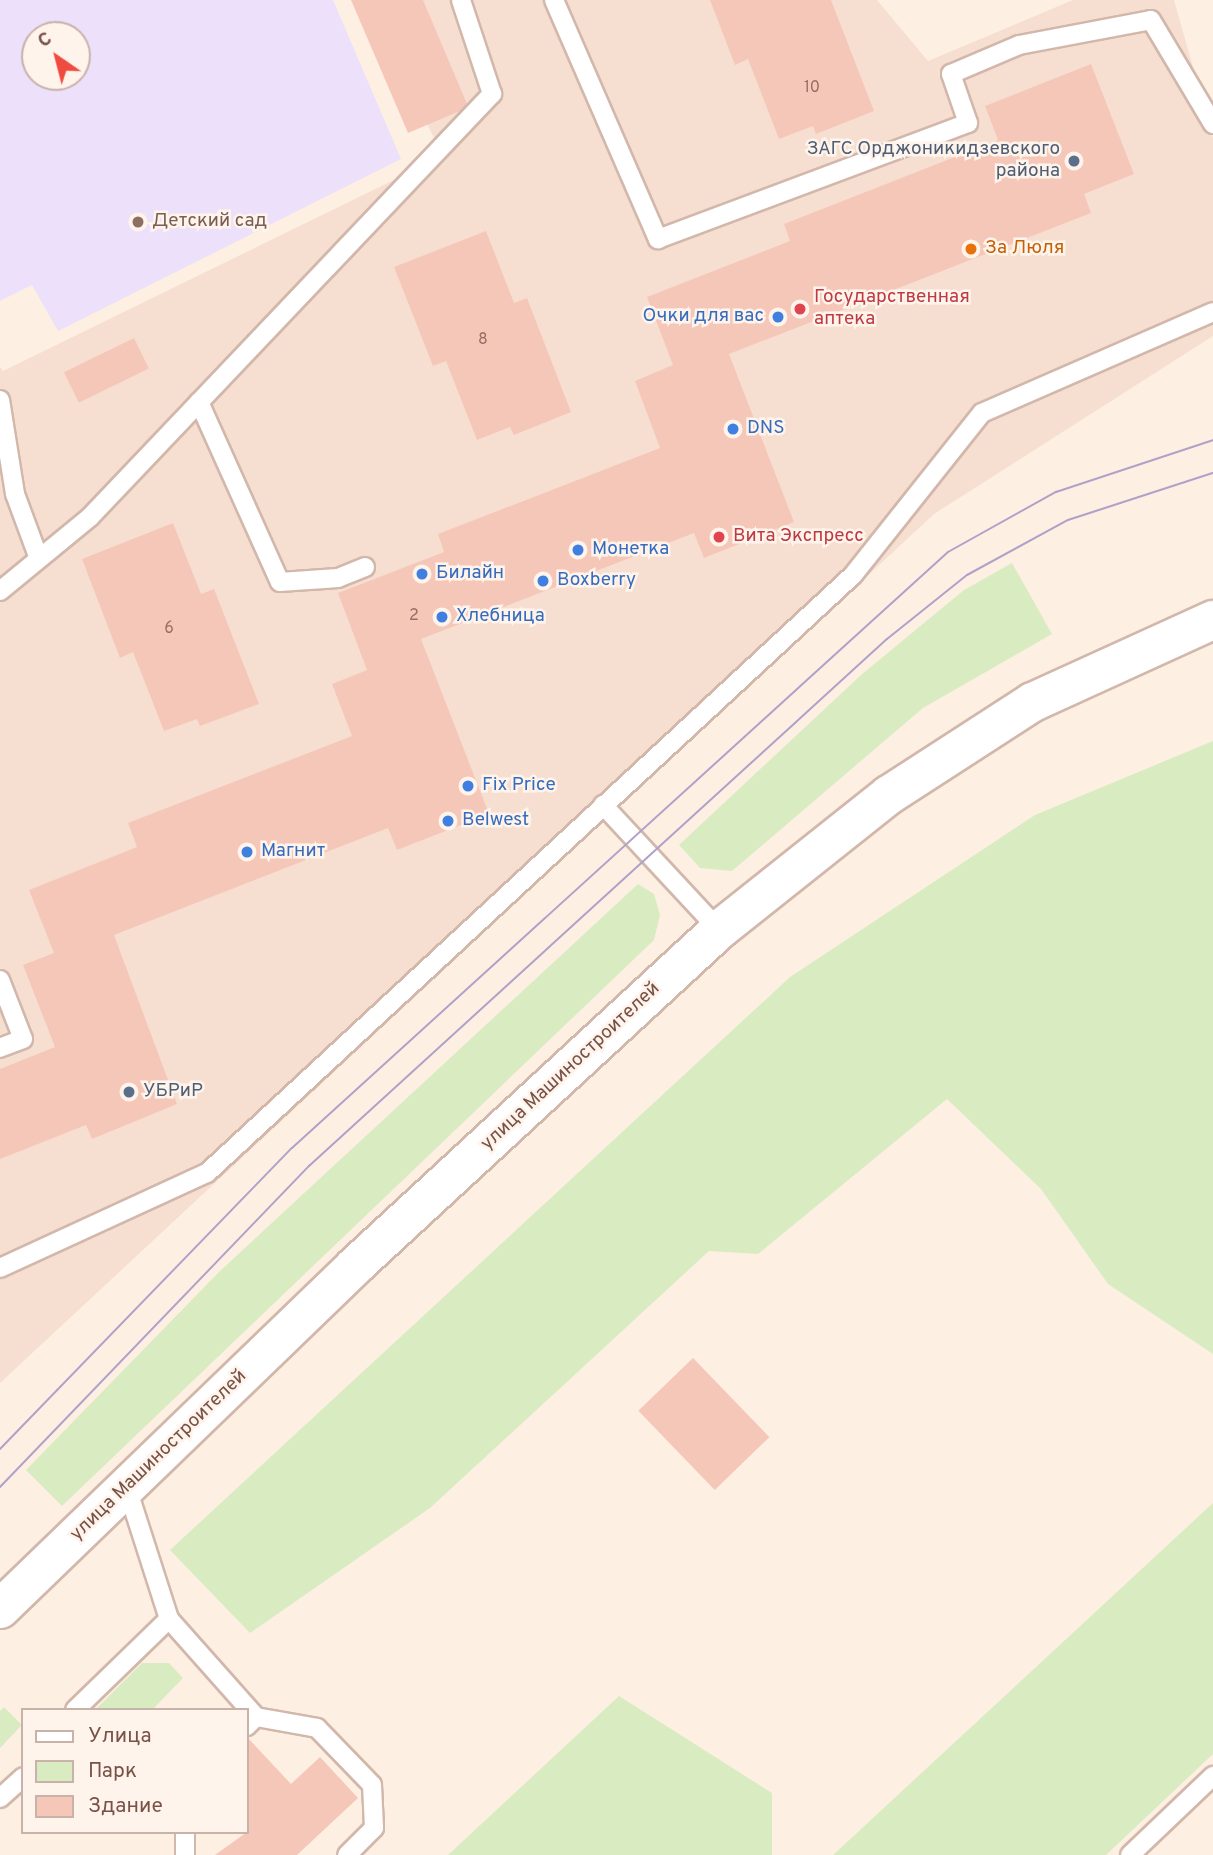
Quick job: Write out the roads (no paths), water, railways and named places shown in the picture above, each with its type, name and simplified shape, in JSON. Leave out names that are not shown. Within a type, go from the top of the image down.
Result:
[{"type":"main road","name":"улица Машиностроителей","points":[[0,1609],[355,1266],[719,930],[889,795],[1033,702],[1213,620]]},
{"type":"lane","points":[[0,591],[90,517],[492,94],[461,0]]},
{"type":"lane","points":[[554,0],[658,239],[968,123],[951,74],[1019,46],[1152,20],[1213,124]]},
{"type":"lane","points":[[0,1268],[207,1173],[853,575],[982,413],[1213,312]]},
{"type":"lane","points":[[0,400],[15,494],[39,559]]},
{"type":"lane","points":[[199,402],[280,582],[338,579],[365,567]]},
{"type":"lane","points":[[604,804],[719,930]]},
{"type":"lane","points":[[0,980],[23,1039],[0,1048]]},
{"type":"lane","points":[[127,1488],[169,1619],[241,1708]]},
{"type":"lane","points":[[77,1708],[169,1619]]},
{"type":"lane","points":[[252,1721],[317,1727],[372,1785],[374,1828],[347,1855]]},
{"type":"lane","points":[[1130,1855],[1213,1776]]},
{"type":"lane","points":[[0,1798],[21,1779]]},
{"type":"lane","points":[[185,1855],[186,1834]]},
{"type":"tram line","points":[[0,1449],[292,1148],[948,552],[1056,492],[1213,440]]},
{"type":"tram line","points":[[0,1487],[309,1166],[887,639],[967,575],[1068,520],[1213,473]]},
{"type":"place","name":"ЗАГС Орджоникидзевского района","points":[[1074,161]]},
{"type":"place","name":"Детский сад","points":[[138,222]]},
{"type":"place","name":"За Люля","points":[[971,249]]},
{"type":"place","name":"Государственная аптека","points":[[800,309]]},
{"type":"place","name":"Очки для вас","points":[[778,317]]},
{"type":"place","name":"DNS","points":[[733,429]]},
{"type":"place","name":"Вита Экспресс","points":[[719,537]]},
{"type":"place","name":"Монетка","points":[[578,550]]},
{"type":"place","name":"Билайн","points":[[422,574]]},
{"type":"place","name":"Boxberry","points":[[543,581]]},
{"type":"place","name":"Хлебница","points":[[442,617]]},
{"type":"place","name":"Fix Price","points":[[468,786]]},
{"type":"place","name":"Belwest","points":[[448,821]]},
{"type":"place","name":"Магнит","points":[[247,852]]},
{"type":"place","name":"УБРиР","points":[[129,1092]]}]
